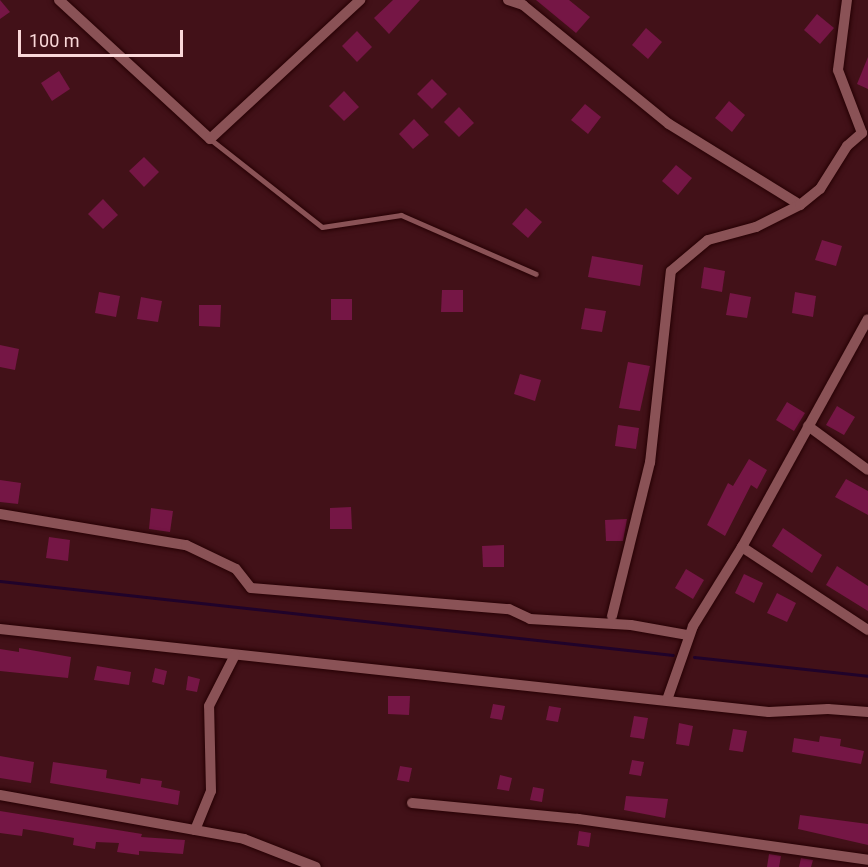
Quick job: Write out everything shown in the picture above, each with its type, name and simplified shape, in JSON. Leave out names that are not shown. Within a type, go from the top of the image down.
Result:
[{"type":"street","points":[[59,0],[210,139],[360,0]]},
{"type":"street","points":[[508,0],[523,5],[669,124],[800,205]]},
{"type":"street","points":[[612,616],[650,463],[671,271],[708,240],[756,227],[800,205],[820,189],[847,146],[865,135],[838,70],[847,0]]},
{"type":"street","points":[[667,700],[688,635],[742,547],[868,319]]},
{"type":"street","points":[[808,426],[868,470]]},
{"type":"street","points":[[0,514],[186,545],[211,560],[236,569],[251,588],[509,609],[530,619],[631,625],[688,635]]},
{"type":"street","points":[[742,547],[868,630]]},
{"type":"street","points":[[0,629],[769,712],[828,709],[868,712]]},
{"type":"street","points":[[195,830],[211,791],[209,706],[235,655]]},
{"type":"street","points":[[0,795],[244,839],[316,867]]},
{"type":"street","points":[[412,803],[578,819],[868,860]]},
{"type":"lane","points":[[210,139],[322,227],[401,215],[536,274]]},
{"type":"building","points":[[0,0],[10,12],[0,19]]},
{"type":"building","points":[[393,0],[420,0],[389,34],[374,18]]},
{"type":"building","points":[[536,0],[569,0],[590,17],[576,33]]},
{"type":"building","points":[[817,14],[834,28],[820,44],[804,30]]},
{"type":"building","points":[[646,28],[662,42],[648,59],[632,45]]},
{"type":"building","points":[[357,31],[372,47],[357,62],[342,46]]},
{"type":"building","points":[[868,57],[868,89],[857,84]]},
{"type":"building","points":[[59,71],[70,89],[52,101],[41,83]]},
{"type":"building","points":[[432,79],[447,94],[432,109],[417,94]]},
{"type":"building","points":[[344,91],[359,107],[344,121],[329,106]]},
{"type":"building","points":[[729,101],[745,115],[732,132],[715,118]]},
{"type":"building","points":[[585,104],[601,117],[588,134],[571,120]]},
{"type":"building","points":[[459,107],[474,123],[459,137],[444,122]]},
{"type":"building","points":[[414,119],[429,135],[413,149],[399,134]]},
{"type":"building","points":[[144,157],[159,172],[144,187],[129,171]]},
{"type":"building","points":[[676,165],[692,178],[678,195],[662,181]]},
{"type":"building","points":[[103,199],[118,215],[103,229],[88,214]]},
{"type":"building","points":[[526,208],[542,222],[528,238],[512,224]]},
{"type":"building","points":[[822,240],[842,246],[836,266],[815,260]]},
{"type":"building","points":[[592,256],[643,265],[640,286],[588,277]]},
{"type":"building","points":[[704,267],[725,271],[722,292],[701,288]]},
{"type":"building","points":[[442,290],[463,290],[463,312],[441,312]]},
{"type":"building","points":[[99,292],[120,296],[116,317],[95,313]]},
{"type":"building","points":[[795,292],[816,296],[813,317],[792,313]]},
{"type":"building","points":[[730,293],[751,297],[747,318],[726,315]]},
{"type":"building","points":[[141,297],[162,301],[158,322],[137,319]]},
{"type":"building","points":[[331,299],[352,299],[352,320],[331,320]]},
{"type":"building","points":[[199,305],[221,305],[220,327],[199,326]]},
{"type":"building","points":[[585,308],[606,311],[602,332],[581,329]]},
{"type":"building","points":[[0,345],[19,349],[15,370],[0,367]]},
{"type":"building","points":[[628,362],[650,366],[640,411],[619,408]]},
{"type":"building","points":[[520,374],[541,380],[535,401],[514,394]]},
{"type":"building","points":[[787,402],[805,413],[794,431],[776,420]]},
{"type":"building","points":[[837,406],[855,417],[844,435],[826,425]]},
{"type":"building","points":[[618,425],[639,428],[636,449],[615,446]]},
{"type":"building","points":[[749,459],[767,470],[757,489],[751,485],[725,536],[707,525],[728,483],[733,486]]},
{"type":"building","points":[[846,479],[868,491],[868,515],[835,497]]},
{"type":"building","points":[[0,480],[21,483],[18,504],[0,502]]},
{"type":"building","points":[[351,507],[352,529],[330,529],[330,508]]},
{"type":"building","points":[[151,508],[173,511],[170,532],[149,529]]},
{"type":"building","points":[[627,519],[623,541],[606,541],[605,520]]},
{"type":"building","points":[[783,528],[822,555],[812,573],[772,546]]},
{"type":"building","points":[[49,537],[70,540],[68,561],[46,558]]},
{"type":"building","points":[[504,545],[504,567],[483,567],[482,546]]},
{"type":"building","points":[[837,566],[868,586],[868,611],[826,585]]},
{"type":"building","points":[[686,569],[704,580],[693,599],[675,588]]},
{"type":"building","points":[[744,574],[763,583],[754,603],[735,593]]},
{"type":"building","points":[[777,593],[796,603],[787,622],[767,613]]},
{"type":"building","points":[[19,648],[71,657],[68,678],[0,671],[0,649],[19,652]]},
{"type":"building","points":[[97,666],[131,672],[129,685],[94,680]]},
{"type":"building","points":[[155,668],[167,671],[164,685],[152,682]]},
{"type":"building","points":[[188,676],[200,679],[197,692],[186,690]]},
{"type":"building","points":[[388,696],[410,696],[409,715],[388,714]]},
{"type":"building","points":[[493,704],[505,706],[502,720],[490,718]]},
{"type":"building","points":[[549,706],[561,708],[558,722],[546,720]]},
{"type":"building","points":[[634,716],[648,718],[644,739],[630,737]]},
{"type":"building","points":[[679,723],[693,726],[689,746],[676,744]]},
{"type":"building","points":[[733,729],[747,731],[743,752],[729,750]]},
{"type":"building","points":[[820,736],[841,739],[840,746],[864,751],[861,764],[792,752],[794,738],[819,742]]},
{"type":"building","points":[[0,756],[34,762],[31,783],[0,778]]},
{"type":"building","points":[[632,760],[644,762],[641,776],[629,774]]},
{"type":"building","points":[[53,762],[107,770],[106,778],[140,784],[141,778],[162,781],[161,787],[180,791],[178,805],[50,783]]},
{"type":"building","points":[[400,766],[412,768],[409,782],[397,780]]},
{"type":"building","points":[[500,775],[512,778],[509,791],[497,789]]},
{"type":"building","points":[[533,787],[544,789],[542,802],[530,800]]},
{"type":"building","points":[[626,796],[668,799],[665,818],[624,810]]},
{"type":"building","points":[[0,811],[142,834],[141,837],[185,840],[183,854],[139,851],[139,855],[117,852],[119,843],[96,842],[95,849],[73,845],[74,838],[23,829],[22,836],[0,833]]},
{"type":"building","points":[[800,815],[868,824],[868,845],[798,829]]},
{"type":"building","points":[[579,831],[591,833],[589,847],[577,845]]},
{"type":"building","points":[[769,854],[781,856],[779,867],[767,867]]},
{"type":"building","points":[[801,858],[813,860],[811,867],[799,867]]},
{"type":"waterway","points":[[0,581],[673,655]]},
{"type":"waterway","points":[[694,657],[868,676]]}]
